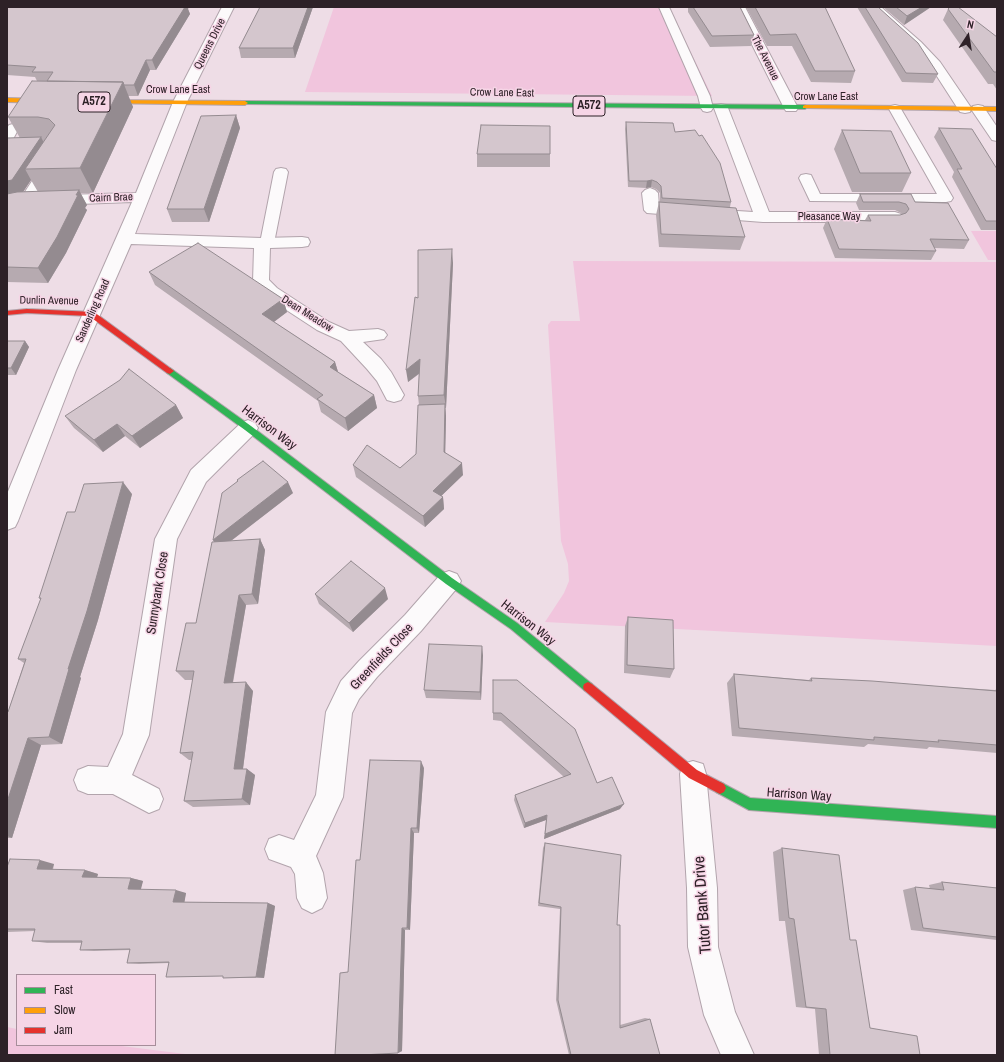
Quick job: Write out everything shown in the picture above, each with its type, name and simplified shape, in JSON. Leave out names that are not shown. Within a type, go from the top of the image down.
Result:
[{"type":"main road","name":"A572","points":[[7,100],[61,101]]},
{"type":"main road","name":"Crow Lane East","points":[[91,102],[997,109]]},
{"type":"main road","name":"Dunlin Avenue","points":[[7,313],[27,312],[91,314]]},
{"type":"main road","name":"Harrison Way","points":[[91,314],[248,428],[449,581],[514,626],[693,774],[749,804],[997,822]]},
{"type":"street","name":"Queens Drive","points":[[180,102],[228,7]]},
{"type":"street","name":"The Avenue","points":[[739,7],[791,108]]},
{"type":"street","points":[[874,7],[917,45],[936,65],[971,109],[997,137]]},
{"type":"street","name":"Sanderling Road","points":[[7,521],[91,314],[125,239],[180,102]]},
{"type":"street","points":[[714,108],[763,217]]},
{"type":"street","name":"Pleasance Way","points":[[650,193],[652,210],[763,217],[895,217]]},
{"type":"street","name":"Cairn Brae","points":[[7,204],[26,201],[142,197]]},
{"type":"street","points":[[125,239],[265,243],[302,242]]},
{"type":"street","name":"Dean Meadow","points":[[265,243],[260,273],[261,282],[271,292],[322,326],[347,337],[374,364],[384,377],[394,395]]},
{"type":"street","name":"Dean Meadow","points":[[347,337],[378,335]]},
{"type":"street","name":"Sunnybank Close","points":[[116,781],[136,735],[166,539],[198,476],[248,428]]},
{"type":"street","name":"Greenfields Close","points":[[312,898],[309,873],[290,853],[329,797],[339,712],[350,690],[413,623],[449,581]]},
{"type":"street","name":"Tutor Bank Drive","points":[[693,774],[702,888],[703,947],[720,1015],[738,1055]]},
{"type":"street","points":[[88,780],[116,781],[149,799]]},
{"type":"lane","points":[[664,7],[704,96],[714,108]]},
{"type":"lane","points":[[806,178],[815,198],[946,198],[895,109]]},
{"type":"lane","points":[[26,201],[56,154]]},
{"type":"lane","points":[[265,243],[281,172]]},
{"type":"shaded area","points":[[334,7],[669,7],[712,96],[305,92]]},
{"type":"shaded area","points":[[971,231],[997,231],[997,260],[988,260]]},
{"type":"shaded area","points":[[573,261],[997,262],[997,646],[545,622],[564,593],[569,581],[568,564],[561,541],[548,325],[551,321],[580,321]]},
{"type":"shaded area","points":[[7,1027],[16,1029],[16,1046],[122,1046],[193,1055],[7,1055]]},
{"type":"building","points":[[7,7],[185,7],[152,60],[146,60],[134,85],[124,85],[123,82],[47,81],[53,72],[32,72],[36,67],[7,65]]},
{"type":"building","points":[[260,7],[308,7],[293,48],[239,48]]},
{"type":"building","points":[[693,7],[740,7],[754,35],[712,36]]},
{"type":"building","points":[[755,7],[825,7],[855,71],[815,71],[796,34],[770,35]]},
{"type":"building","points":[[865,7],[878,7],[918,43],[938,74],[906,73]]},
{"type":"building","points":[[896,7],[922,7],[907,16]]},
{"type":"building","points":[[950,7],[958,7],[997,37],[997,72],[994,72],[948,9]]},
{"type":"building","points":[[32,81],[123,82],[80,168],[25,169],[55,125],[49,119],[38,117],[8,117]]},
{"type":"building","points":[[236,115],[204,209],[167,209],[201,116]]},
{"type":"building","points":[[626,122],[673,123],[675,132],[695,130],[699,136],[702,135],[720,163],[731,202],[662,198],[661,186],[657,182],[652,180],[629,181]]},
{"type":"building","points":[[481,125],[550,126],[550,154],[477,154]]},
{"type":"building","points":[[939,128],[972,129],[997,169],[997,221],[986,221],[957,169],[962,169]]},
{"type":"building","points":[[842,130],[891,131],[911,173],[860,173]]},
{"type":"building","points":[[41,137],[12,180],[7,181],[7,138]]},
{"type":"building","points":[[79,190],[76,195],[78,195],[57,237],[38,268],[7,267],[7,194],[17,192]]},
{"type":"building","points":[[860,194],[911,194],[915,202],[948,203],[969,240],[930,239],[936,251],[839,249],[827,219],[871,221],[868,215],[900,215],[906,213],[909,209],[906,204],[899,202],[863,202]]},
{"type":"building","points":[[659,202],[736,208],[745,237],[661,234]]},
{"type":"building","points":[[198,243],[283,299],[262,314],[335,362],[330,367],[374,395],[345,418],[317,399],[323,395],[149,272]]},
{"type":"building","points":[[452,249],[444,395],[418,396],[420,359],[406,370],[415,297],[418,298],[418,250]]},
{"type":"building","points":[[7,341],[25,341],[11,368],[7,368]]},
{"type":"building","points":[[129,369],[176,405],[132,436],[117,424],[94,440],[65,416],[120,380]]},
{"type":"building","points":[[445,404],[444,452],[462,463],[433,491],[443,497],[423,516],[353,465],[367,445],[400,468],[416,454],[418,405]]},
{"type":"building","points":[[263,461],[288,482],[213,540],[222,493]]},
{"type":"building","points":[[123,482],[87,611],[68,669],[49,737],[28,738],[7,802],[7,712],[26,659],[18,659],[41,598],[39,598],[67,512],[75,512],[84,484]]},
{"type":"building","points":[[260,539],[252,594],[239,595],[224,683],[246,682],[234,769],[247,769],[242,799],[184,801],[193,752],[180,753],[194,671],[176,671],[186,623],[196,623],[212,542]]},
{"type":"building","points":[[351,561],[385,588],[349,623],[315,594]]},
{"type":"building","points":[[628,617],[673,620],[674,669],[627,665]]},
{"type":"building","points":[[429,644],[482,646],[480,692],[424,690]]},
{"type":"building","points":[[734,674],[812,681],[811,678],[872,681],[997,691],[997,745],[874,737],[874,740],[739,728]]},
{"type":"building","points":[[493,680],[517,680],[575,729],[597,783],[612,777],[624,804],[545,834],[547,815],[525,823],[515,795],[571,774],[501,713],[493,713]]},
{"type":"building","points":[[370,760],[421,761],[417,828],[411,828],[407,928],[402,928],[398,1053],[335,1055],[340,973],[348,972],[356,860],[360,860]]},
{"type":"building","points":[[545,843],[621,855],[617,925],[620,925],[620,1028],[650,1019],[660,1055],[571,1055],[558,1000],[561,907],[539,903]]},
{"type":"building","points":[[782,848],[839,855],[850,940],[856,940],[870,1028],[917,1036],[920,1055],[830,1055],[826,1009],[806,1007],[794,919],[789,918]]},
{"type":"building","points":[[10,859],[40,860],[37,869],[85,870],[82,877],[131,878],[128,889],[176,890],[173,902],[268,903],[256,977],[166,977],[169,962],[127,963],[130,949],[80,950],[82,941],[32,941],[35,929],[7,929],[7,867]]},
{"type":"building","points":[[942,882],[997,888],[997,937],[923,928],[915,887],[944,890]]},
{"type":"traffic: fast","points":[[245,103],[805,107]]},
{"type":"traffic: fast","points":[[170,371],[248,428],[449,581],[514,626],[588,687]]},
{"type":"traffic: fast","points":[[720,788],[749,804],[997,822]]},
{"type":"traffic: slow","points":[[7,100],[48,101]]},
{"type":"traffic: slow","points":[[100,102],[245,103]]},
{"type":"traffic: slow","points":[[805,107],[997,109]]},
{"type":"traffic: jam","points":[[7,313],[27,311],[91,314],[170,371]]},
{"type":"traffic: jam","points":[[588,687],[693,774],[720,788]]}]
